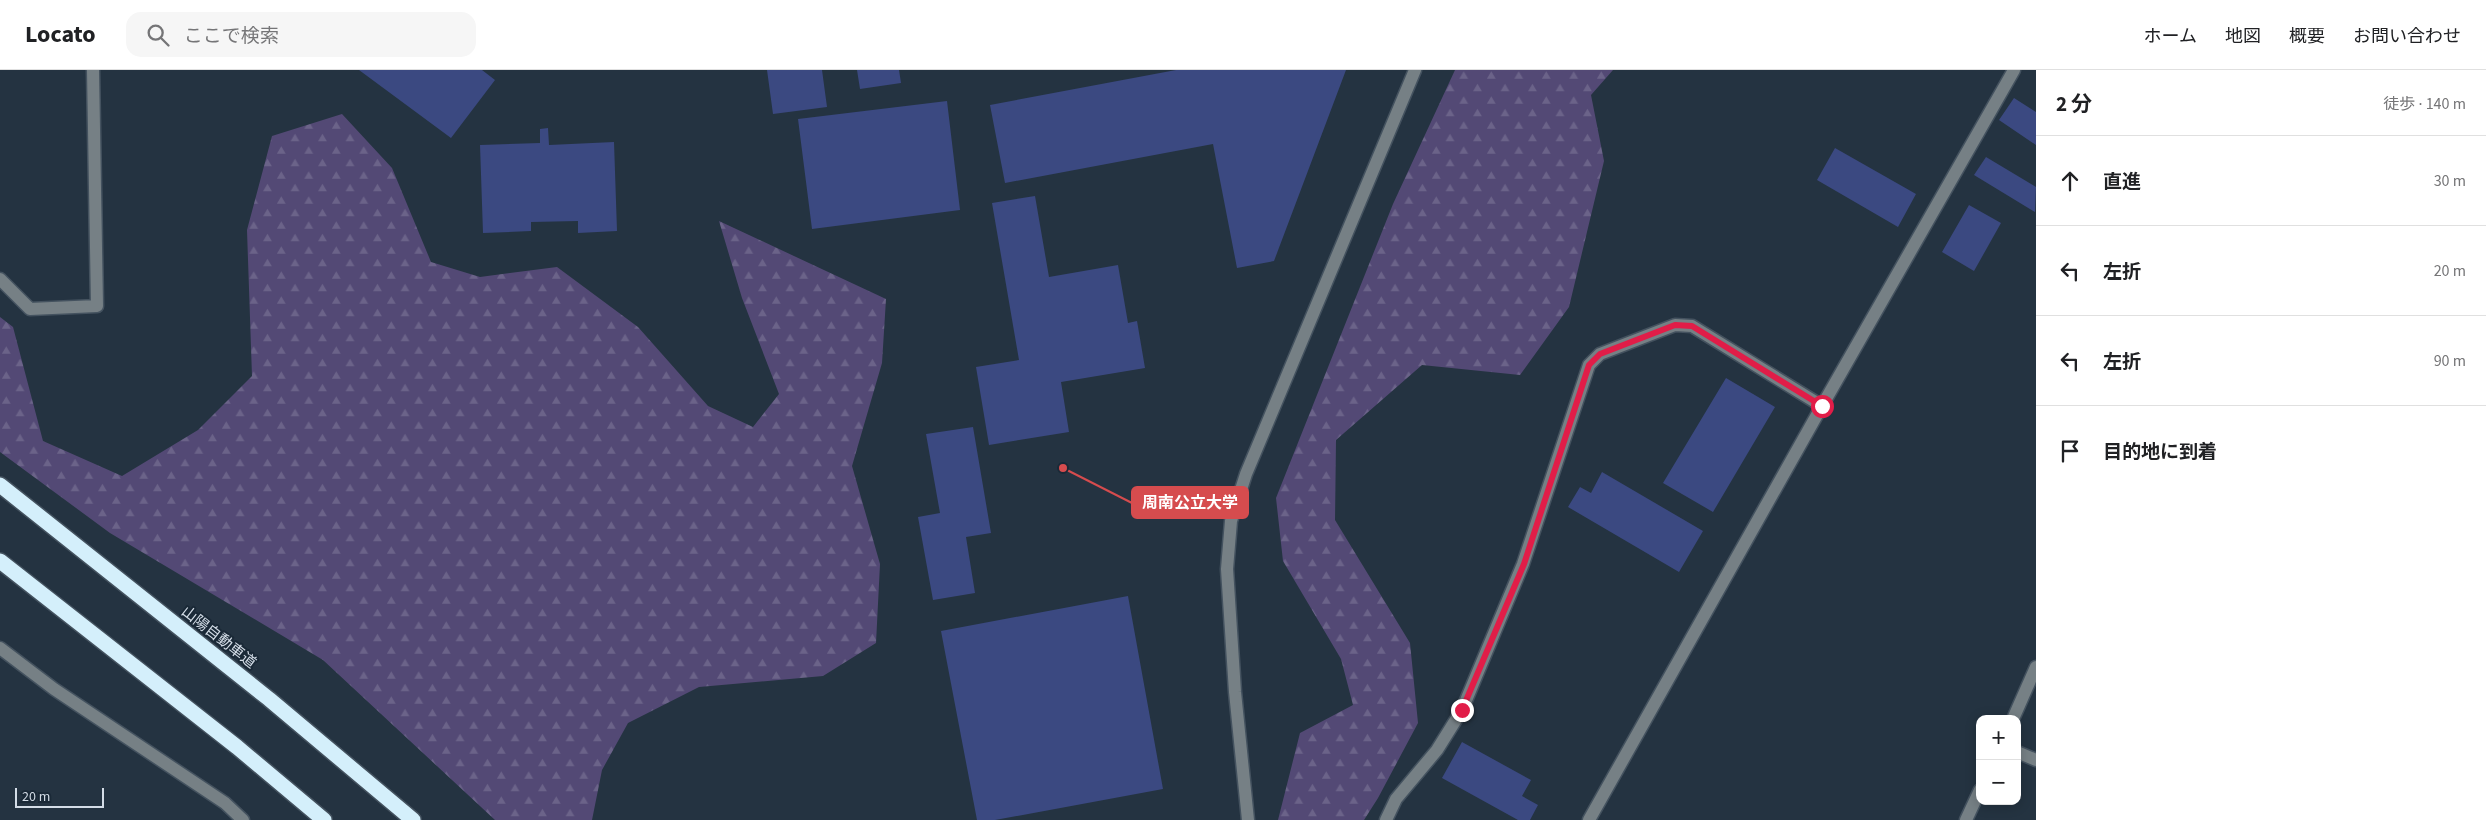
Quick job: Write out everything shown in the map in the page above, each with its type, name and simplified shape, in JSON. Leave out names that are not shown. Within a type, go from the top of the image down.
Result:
[{"type":"highway","name":"山陽自動車道","points":[[0,485],[269,699],[413,820]]},
{"type":"highway","points":[[0,561],[229,741],[324,820]]},
{"type":"street","points":[[0,279],[30,309],[97,306],[92,70]]},
{"type":"street","points":[[1248,820],[1235,692],[1227,569],[1231,521],[1246,474],[1415,70]]},
{"type":"street","points":[[1589,820],[2014,70]]},
{"type":"street","points":[[1386,820],[1396,799],[1436,750],[1462,710],[1524,564],[1589,365],[1600,354],[1675,325],[1692,326],[1822,406]]},
{"type":"street","points":[[0,648],[54,689],[225,803],[243,820]]},
{"type":"street","points":[[2015,715],[2036,667]]},
{"type":"street","points":[[2021,754],[2036,760]]},
{"type":"street","points":[[1966,820],[1976,799]]},
{"type":"green space","points":[[1455,70],[1613,70],[1591,95],[1604,161],[1569,307],[1520,375],[1422,365],[1336,440],[1335,520],[1410,643],[1418,723],[1378,798],[1364,820],[1278,820],[1300,733],[1353,705],[1341,659],[1283,561],[1276,498],[1393,204]]},
{"type":"green space","points":[[342,114],[392,168],[431,262],[480,277],[557,267],[638,327],[708,406],[753,427],[779,394],[742,298],[719,221],[886,299],[882,363],[852,466],[880,564],[876,643],[823,676],[699,687],[628,723],[602,770],[592,820],[495,820],[323,660],[110,533],[0,452],[0,317],[13,327],[43,441],[122,476],[198,430],[252,376],[247,230],[272,136]]},
{"type":"building","points":[[359,70],[482,70],[495,80],[451,138]]},
{"type":"building","points":[[767,70],[822,70],[827,107],[773,114]]},
{"type":"building","points":[[857,70],[899,70],[901,83],[860,89]]},
{"type":"building","points":[[1176,70],[1346,70],[1274,261],[1237,268],[1213,144],[1005,183],[990,105]]},
{"type":"building","points":[[2014,98],[2036,112],[2036,145],[1999,120]]},
{"type":"building","points":[[947,101],[960,210],[812,229],[798,119]]},
{"type":"building","points":[[548,128],[549,145],[614,142],[617,231],[578,233],[578,221],[531,222],[531,231],[483,233],[480,145],[540,143],[540,129]]},
{"type":"building","points":[[1835,148],[1916,194],[1898,227],[1817,180]]},
{"type":"building","points":[[1986,157],[2036,187],[2035,212],[1974,175]]},
{"type":"building","points":[[1035,196],[1049,277],[1118,265],[1128,323],[1137,321],[1145,368],[1061,382],[1069,432],[989,445],[976,367],[1019,360],[992,203]]},
{"type":"building","points":[[1969,205],[2001,223],[1974,271],[1942,252]]},
{"type":"building","points":[[1726,378],[1775,407],[1713,512],[1663,483]]},
{"type":"building","points":[[973,427],[991,533],[966,537],[975,593],[933,600],[918,517],[940,513],[926,434]]},
{"type":"building","points":[[1602,472],[1703,531],[1679,572],[1568,507],[1580,487],[1591,493]]},
{"type":"building","points":[[1128,596],[1163,789],[995,820],[977,820],[941,631]]},
{"type":"building","points":[[1462,742],[1531,780],[1522,796],[1538,805],[1530,820],[1518,820],[1442,778]]},
{"type":"place","name":"周南公立大学","points":[[1063,468]]},
{"type":"route","points":[[1462,710],[1524,564],[1589,365],[1600,354],[1675,325],[1692,326],[1822,406]]}]
